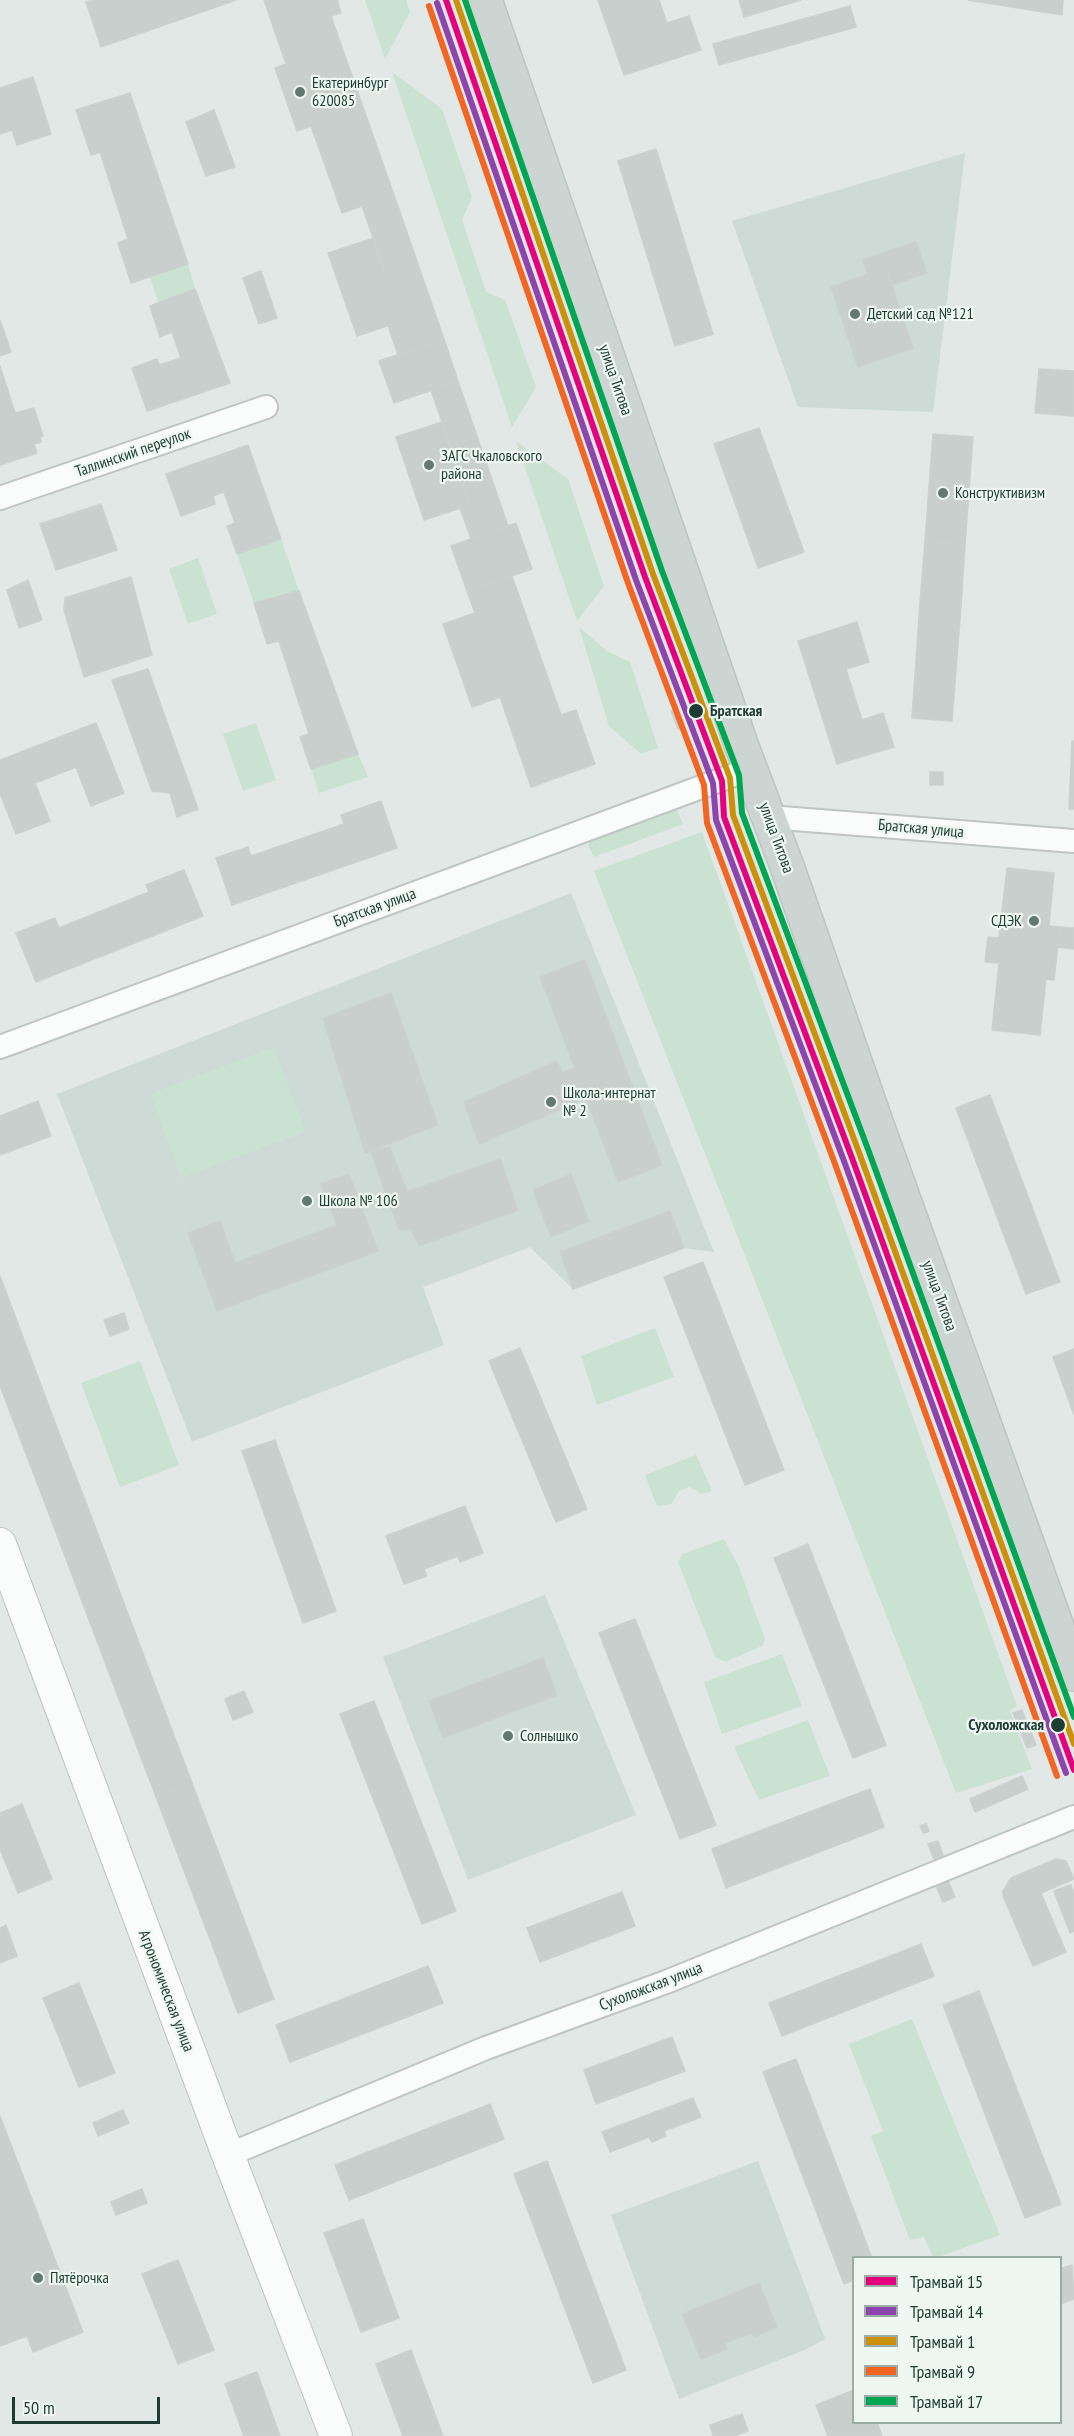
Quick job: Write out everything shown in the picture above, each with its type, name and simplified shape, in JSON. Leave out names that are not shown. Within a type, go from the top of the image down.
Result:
[{"type":"main road","name":"улица Титова","points":[[485,0],[750,769],[1074,1674]]},
{"type":"street","name":"Таллинский переулок","points":[[0,498],[266,407]]},
{"type":"street","name":"Братская улица","points":[[0,1047],[750,769]]},
{"type":"street","name":"Братская улица","points":[[769,817],[1074,841]]},
{"type":"street","name":"Агрономическая улица","points":[[0,1544],[228,2155],[336,2436]]},
{"type":"street","name":"Сухоложская улица","points":[[228,2155],[486,2048],[666,1982],[1074,1817]]},
{"type":"shaded area","name":"Детский сад №121","points":[[965,153],[933,412],[798,407],[732,221]]},
{"type":"shaded area","name":"Школа № 106","points":[[571,893],[714,1252],[684,1248],[573,1289],[530,1247],[423,1287],[444,1345],[192,1442],[57,1094]]},
{"type":"shaded area","name":"Солнышко","points":[[545,1595],[636,1815],[468,1880],[383,1657]]},
{"type":"shaded area","points":[[758,2161],[825,2339],[802,2351],[679,2399],[611,2215]]},
{"type":"green space","points":[[365,0],[406,0],[410,12],[385,59]]},
{"type":"green space","points":[[392,72],[442,109],[472,197],[462,220],[486,292],[505,300],[536,387],[512,427]]},
{"type":"green space","points":[[188,264],[195,289],[159,304],[150,277]]},
{"type":"green space","points":[[516,441],[568,479],[604,586],[577,621]]},
{"type":"green space","points":[[281,539],[299,591],[254,603],[237,554]]},
{"type":"green space","points":[[198,558],[217,614],[188,624],[169,569]]},
{"type":"green space","points":[[579,627],[608,652],[630,662],[658,748],[641,754],[609,726]]},
{"type":"green space","points":[[256,723],[276,780],[243,791],[223,734]]},
{"type":"green space","points":[[358,754],[368,777],[319,793],[311,769]]},
{"type":"green space","points":[[671,807],[677,811],[683,824],[594,857],[588,845],[593,834]]},
{"type":"green space","points":[[702,832],[1017,1706],[1010,1711],[1032,1769],[956,1793],[594,871]]},
{"type":"green space","points":[[274,1047],[306,1132],[181,1178],[150,1094]]},
{"type":"green space","points":[[655,1328],[674,1377],[597,1405],[581,1356]]},
{"type":"green space","points":[[140,1361],[179,1465],[120,1487],[81,1383]]},
{"type":"green space","points":[[696,1455],[712,1491],[702,1494],[689,1487],[679,1491],[671,1504],[657,1506],[645,1475]]},
{"type":"green space","points":[[724,1539],[738,1565],[765,1639],[762,1646],[725,1662],[715,1657],[678,1562],[683,1554]]},
{"type":"green space","points":[[782,1654],[802,1706],[722,1734],[704,1682]]},
{"type":"green space","points":[[808,1720],[830,1776],[759,1800],[734,1747]]},
{"type":"green space","points":[[912,2019],[1000,2235],[941,2256],[933,2256],[924,2237],[910,2240],[871,2136],[883,2131],[849,2044]]},
{"type":"building","points":[[93,0],[236,0],[101,47],[86,2]]},
{"type":"building","points":[[264,0],[337,0],[341,13],[331,16],[394,195],[342,213],[311,126],[297,131],[275,68],[286,64]]},
{"type":"building","points":[[598,0],[659,0],[667,23],[689,16],[701,50],[624,75]]},
{"type":"building","points":[[739,0],[801,0],[744,17]]},
{"type":"building","points":[[968,0],[1063,0],[1062,15]]},
{"type":"building","points":[[850,6],[856,27],[719,65],[713,44]]},
{"type":"building","points":[[33,77],[51,134],[17,145],[12,130],[0,134],[0,88]]},
{"type":"building","points":[[130,93],[188,264],[131,283],[118,243],[128,239],[100,152],[91,155],[76,110]]},
{"type":"building","points":[[214,110],[235,167],[206,176],[186,122]]},
{"type":"building","points":[[656,149],[713,334],[675,346],[618,161]]},
{"type":"building","points":[[394,195],[444,339],[398,355],[388,326],[402,321],[362,206]]},
{"type":"building","points":[[374,238],[402,321],[357,336],[328,253]]},
{"type":"building","points":[[916,242],[927,273],[891,285],[886,268],[868,274],[863,260]]},
{"type":"building","points":[[886,268],[913,348],[858,367],[831,287]]},
{"type":"building","points":[[261,271],[277,318],[259,324],[243,278]]},
{"type":"building","points":[[195,289],[230,383],[147,411],[132,368],[157,359],[159,365],[181,358],[172,332],[160,337],[150,306]]},
{"type":"building","points":[[0,320],[11,352],[0,356]]},
{"type":"building","points":[[444,339],[458,381],[394,403],[379,361]]},
{"type":"building","points":[[0,366],[15,413],[34,408],[43,436],[40,437],[41,442],[34,444],[37,453],[0,465]]},
{"type":"building","points":[[1039,369],[1074,371],[1074,416],[1035,413]]},
{"type":"building","points":[[458,381],[508,526],[471,539],[460,508],[470,505],[431,390]]},
{"type":"building","points":[[442,422],[470,505],[424,520],[396,437]]},
{"type":"building","points":[[759,428],[804,552],[758,568],[714,444]]},
{"type":"building","points":[[933,434],[973,437],[965,545],[925,541]]},
{"type":"building","points":[[248,445],[281,539],[237,554],[227,526],[235,523],[224,492],[213,496],[215,504],[181,516],[166,474]]},
{"type":"building","points":[[101,504],[117,550],[56,570],[40,524]]},
{"type":"building","points":[[516,523],[532,569],[467,591],[451,546]]},
{"type":"building","points":[[925,541],[965,545],[961,606],[920,603]]},
{"type":"building","points":[[512,576],[561,715],[576,710],[595,764],[531,787],[500,697],[472,707],[443,624],[475,613],[467,591]]},
{"type":"building","points":[[131,577],[152,655],[84,677],[64,610],[65,598]]},
{"type":"building","points":[[28,580],[42,620],[19,628],[7,590]]},
{"type":"building","points":[[299,591],[358,754],[311,769],[300,737],[309,734],[279,641],[267,644],[254,603]]},
{"type":"building","points":[[920,603],[961,606],[952,721],[912,718]]},
{"type":"building","points":[[857,622],[869,662],[846,669],[862,720],[883,713],[894,747],[837,764],[798,641]]},
{"type":"building","points":[[148,669],[198,809],[177,817],[170,793],[152,791],[112,680]]},
{"type":"building","points":[[674,710],[681,728],[678,729],[671,711]]},
{"type":"building","points":[[96,723],[124,793],[91,806],[76,767],[35,783],[50,821],[16,834],[0,793],[0,760]]},
{"type":"building","points":[[1072,741],[1074,741],[1074,809],[1069,809]]},
{"type":"building","points":[[930,772],[943,772],[943,785],[930,785]]},
{"type":"building","points":[[381,801],[397,848],[232,905],[216,858],[248,847],[251,856],[344,824],[341,815]]},
{"type":"building","points":[[1007,868],[1054,873],[1049,926],[1060,927],[1054,980],[1046,979],[1040,1035],[992,1030],[999,963],[985,962],[988,937],[999,938]]},
{"type":"building","points":[[184,870],[203,916],[36,982],[16,933],[55,918],[59,928],[149,892],[146,885]]},
{"type":"building","points":[[1060,927],[1074,928],[1074,949],[1058,947]]},
{"type":"building","points":[[585,960],[662,1165],[618,1182],[582,1088],[573,1092],[577,1102],[479,1144],[464,1102],[557,1061],[562,1073],[575,1068],[540,977]]},
{"type":"building","points":[[391,993],[438,1125],[365,1153],[323,1018]]},
{"type":"building","points":[[990,1095],[1060,1282],[1026,1294],[956,1108]]},
{"type":"building","points":[[38,1101],[51,1136],[0,1155],[0,1116]]},
{"type":"building","points":[[390,1147],[407,1192],[500,1159],[518,1210],[419,1246],[411,1229],[399,1230],[371,1152]]},
{"type":"building","points":[[349,1174],[378,1251],[217,1311],[188,1233],[220,1221],[235,1263],[337,1225],[321,1184]]},
{"type":"building","points":[[571,1174],[589,1221],[551,1237],[533,1190]]},
{"type":"building","points":[[670,1211],[684,1248],[573,1289],[560,1252]]},
{"type":"building","points":[[703,1262],[784,1470],[745,1485],[664,1277]]},
{"type":"building","points":[[0,1276],[54,1420],[18,1433],[0,1386]]},
{"type":"building","points":[[124,1313],[129,1329],[110,1336],[104,1320]]},
{"type":"building","points":[[520,1348],[587,1509],[556,1522],[489,1361]]},
{"type":"building","points":[[1074,1349],[1074,1415],[1053,1357]]},
{"type":"building","points":[[54,1420],[85,1500],[49,1514],[18,1433]]},
{"type":"building","points":[[275,1440],[336,1611],[303,1623],[242,1451]]},
{"type":"building","points":[[85,1500],[164,1709],[128,1723],[49,1514]]},
{"type":"building","points":[[465,1506],[483,1553],[460,1562],[458,1556],[424,1569],[427,1576],[404,1584],[386,1536]]},
{"type":"building","points":[[808,1544],[886,1745],[853,1758],[774,1558]]},
{"type":"building","points":[[635,1619],[716,1825],[680,1839],[599,1633]]},
{"type":"building","points":[[543,1658],[557,1695],[443,1738],[429,1701]]},
{"type":"building","points":[[244,1691],[253,1712],[233,1720],[225,1699]]},
{"type":"building","points":[[374,1701],[456,1911],[422,1924],[340,1714]]},
{"type":"building","points":[[164,1709],[192,1783],[156,1797],[128,1723]]},
{"type":"building","points":[[1022,1710],[1036,1745],[1027,1748],[1013,1713]]},
{"type":"building","points":[[1022,1776],[1028,1789],[975,1812],[970,1799]]},
{"type":"building","points":[[192,1783],[274,1999],[238,2013],[156,1797]]},
{"type":"building","points":[[870,1789],[884,1827],[726,1888],[712,1849]]},
{"type":"building","points":[[22,1804],[52,1879],[18,1893],[0,1849],[0,1813]]},
{"type":"building","points":[[926,1824],[929,1831],[923,1833],[920,1826]]},
{"type":"building","points":[[938,1841],[943,1855],[934,1859],[928,1844]]},
{"type":"building","points":[[1056,1859],[1066,1861],[1074,1879],[1041,1893],[1066,1952],[1033,1966],[1003,1896],[1003,1891],[1011,1878]]},
{"type":"building","points":[[948,1881],[955,1897],[943,1902],[936,1886]]},
{"type":"building","points":[[1071,1885],[1074,1893],[1074,1931],[1070,1933],[1054,1891]]},
{"type":"building","points":[[622,1892],[635,1926],[540,1962],[527,1928]]},
{"type":"building","points":[[6,1925],[17,1956],[0,1963],[0,1928]]},
{"type":"building","points":[[921,1944],[934,1976],[782,2036],[769,2003]]},
{"type":"building","points":[[428,1966],[443,2003],[290,2062],[276,2025]]},
{"type":"building","points":[[79,1983],[115,2073],[79,2087],[43,1998]]},
{"type":"building","points":[[979,1991],[1061,2204],[1025,2218],[943,2005]]},
{"type":"building","points":[[672,2037],[685,2071],[596,2104],[584,2070]]},
{"type":"building","points":[[796,2059],[871,2256],[852,2256],[852,2281],[844,2284],[763,2072]]},
{"type":"building","points":[[693,2098],[701,2117],[664,2131],[666,2136],[652,2142],[649,2137],[610,2152],[602,2132]]},
{"type":"building","points":[[490,2104],[504,2139],[349,2200],[335,2165]]},
{"type":"building","points":[[123,2110],[129,2123],[98,2136],[93,2123]]},
{"type":"building","points":[[0,2116],[83,2332],[33,2352],[27,2336],[0,2346]]},
{"type":"building","points":[[547,2161],[626,2370],[593,2383],[514,2174]]},
{"type":"building","points":[[142,2189],[147,2203],[116,2215],[111,2202]]},
{"type":"building","points":[[363,2219],[399,2318],[361,2332],[324,2233]]},
{"type":"building","points":[[178,2260],[214,2350],[178,2364],[142,2274]]},
{"type":"building","points":[[1072,2265],[1074,2299],[1062,2303],[1062,2268]]},
{"type":"building","points":[[759,2283],[777,2327],[755,2337],[751,2333],[725,2343],[727,2349],[701,2359],[682,2314]]},
{"type":"building","points":[[411,2350],[443,2436],[403,2436],[376,2364]]},
{"type":"building","points":[[257,2372],[280,2436],[244,2436],[225,2384]]},
{"type":"building","points":[[852,2391],[852,2424],[878,2424],[882,2436],[828,2436],[816,2405]]},
{"type":"building","points":[[742,2414],[748,2431],[734,2436],[713,2436],[710,2425]]},
{"type":"tram line","name":"15","points":[[446,0],[645,577],[722,781],[724,817],[852,1158],[1074,1770]]},
{"type":"tram line","name":"1","points":[[456,0],[653,574],[730,778],[733,815],[860,1155],[1074,1744]]},
{"type":"tram line","name":"17","points":[[465,0],[662,571],[739,775],[742,813],[869,1152],[1074,1717]]},
{"type":"tram line","name":"14","points":[[437,3],[636,580],[713,783],[716,820],[844,1161],[1066,1773]]},
{"type":"tram line","name":"9","points":[[429,6],[628,583],[704,785],[707,823],[835,1164],[1057,1776]]},
{"type":"place","name":"Екатеринбург 620085","points":[[300,92]]},
{"type":"place","name":"Детский сад №121","points":[[855,314]]},
{"type":"place","name":"ЗАГС Чкаловского района","points":[[429,465]]},
{"type":"place","name":"Конструктивизм","points":[[943,493]]},
{"type":"place","name":"Братская","points":[[696,711]]},
{"type":"place","name":"СДЭК","points":[[1034,921]]},
{"type":"place","name":"Школа-интернат № 2","points":[[551,1102]]},
{"type":"place","name":"Школа № 106","points":[[307,1201]]},
{"type":"place","name":"Сухоложская","points":[[1058,1725]]},
{"type":"place","name":"Солнышко","points":[[508,1736]]},
{"type":"place","name":"Пятёрочка","points":[[38,2278]]}]
